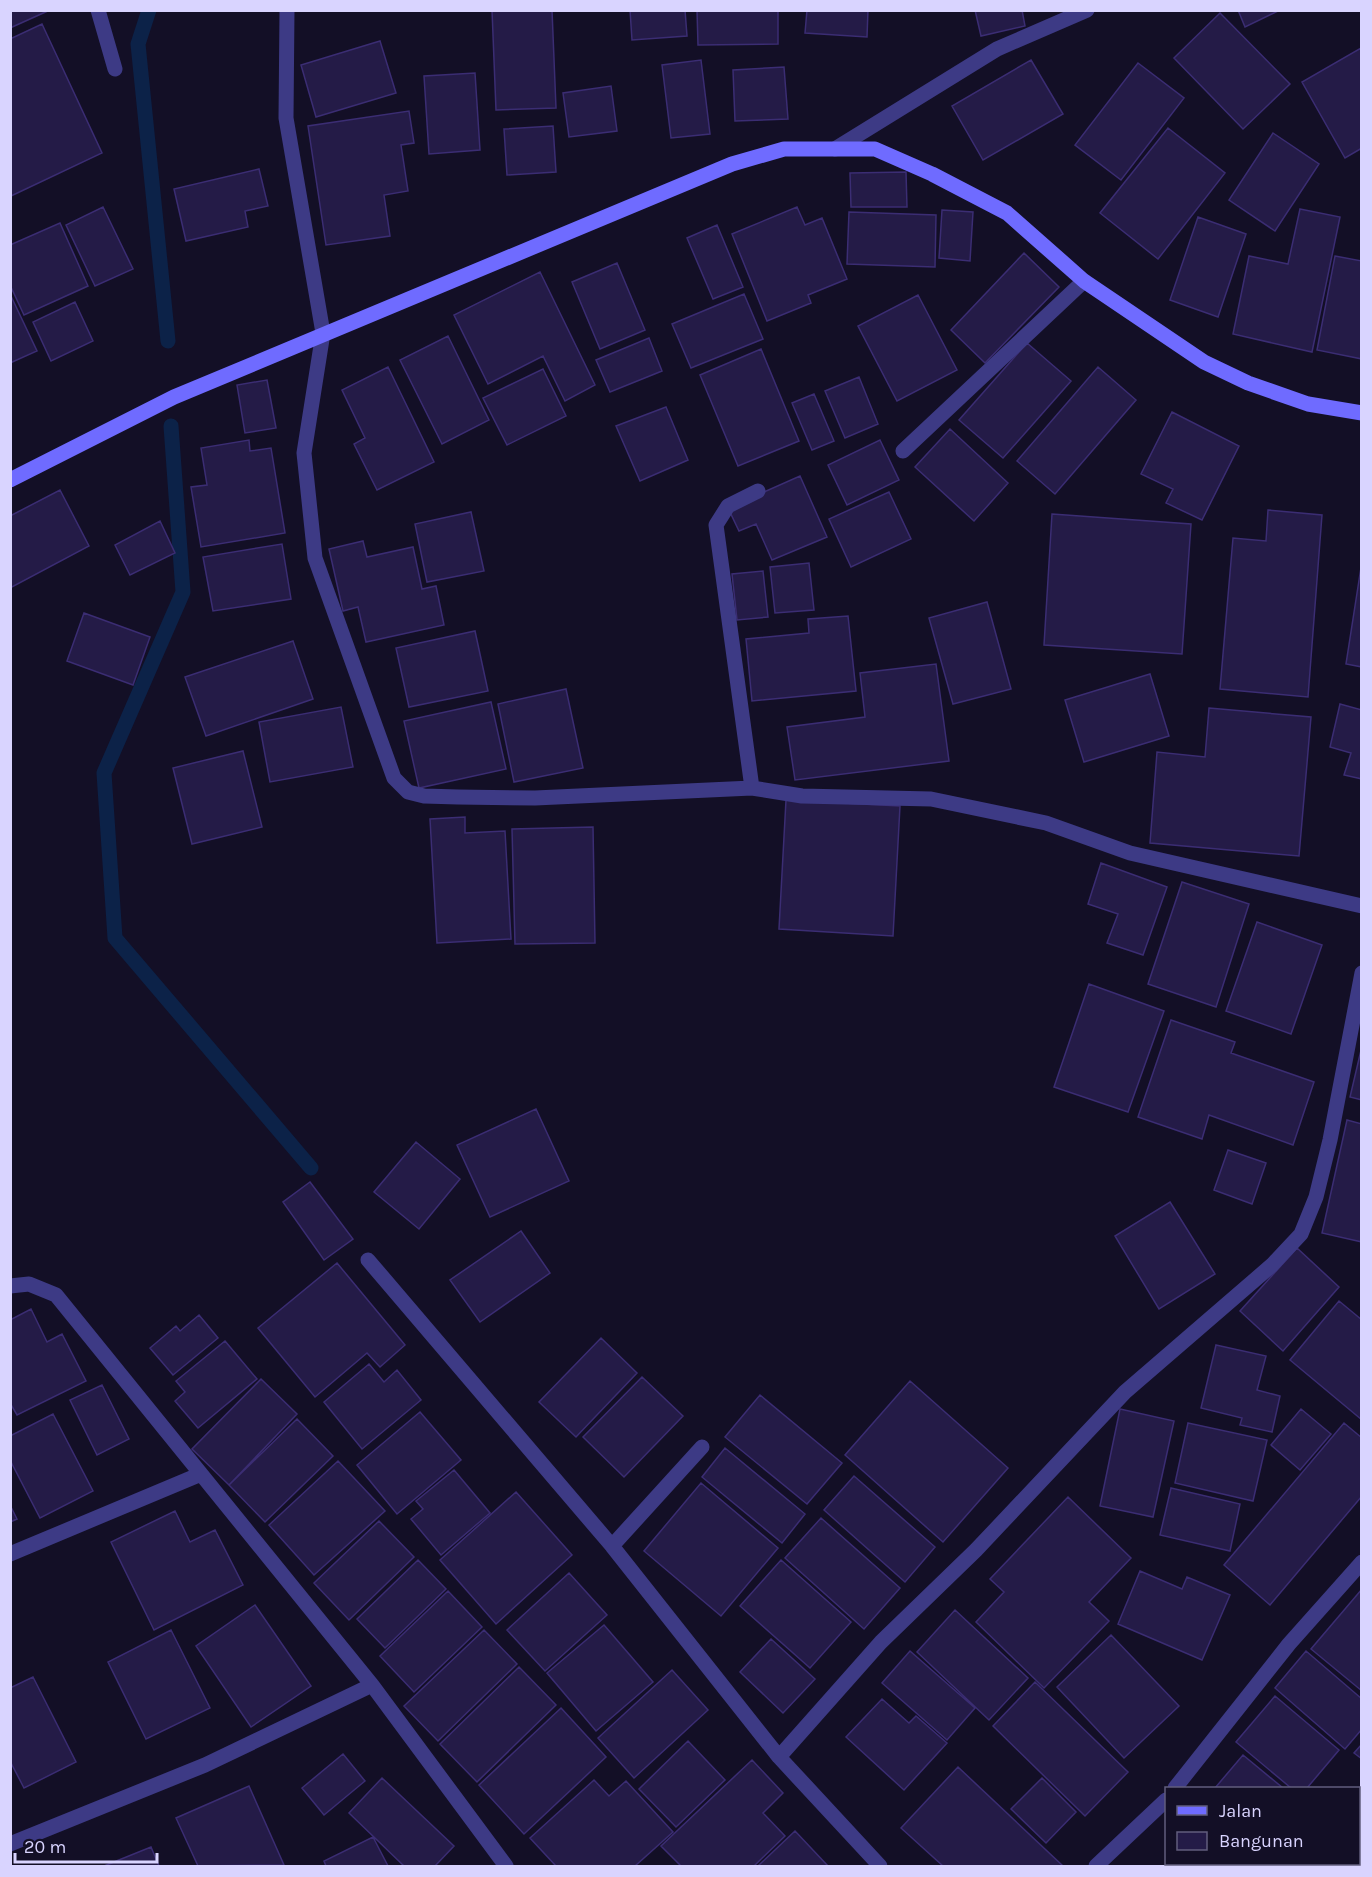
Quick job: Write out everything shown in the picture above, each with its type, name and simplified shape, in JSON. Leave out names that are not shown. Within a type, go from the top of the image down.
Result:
[{"type":"main road","points":[[10,480],[174,397],[323,333],[732,164],[784,149],[875,149],[932,174],[1007,213],[1083,280],[1213,366],[1248,382],[1308,404],[1362,413]]},
{"type":"street","points":[[98,10],[115,69]]},
{"type":"street","points":[[287,10],[286,118],[323,333],[304,453],[315,558],[394,778],[408,792],[447,797],[535,798],[752,788],[802,796],[932,799],[1046,823],[1130,853],[1362,906]]},
{"type":"street","points":[[835,148],[997,49],[1087,10]]},
{"type":"street","points":[[903,451],[1083,280]]},
{"type":"street","points":[[752,788],[716,525],[728,506],[758,491]]},
{"type":"street","points":[[779,1757],[881,1642],[976,1550],[1125,1392],[1272,1265],[1301,1234],[1316,1197],[1330,1140],[1362,973]]},
{"type":"street","points":[[368,1260],[612,1546],[779,1757],[880,1866]]},
{"type":"street","points":[[10,1286],[29,1284],[56,1295],[372,1685],[506,1866]]},
{"type":"street","points":[[612,1546],[702,1447]]},
{"type":"street","points":[[10,1554],[201,1474]]},
{"type":"street","points":[[1176,1787],[1289,1644],[1362,1562]]},
{"type":"street","points":[[10,1844],[205,1766],[372,1685]]},
{"type":"street","points":[[1096,1866],[1164,1807]]},
{"type":"building","points":[[10,10],[50,10],[10,28]]},
{"type":"building","points":[[492,10],[552,10],[556,108],[496,110]]},
{"type":"building","points":[[630,10],[685,10],[687,36],[632,40]]},
{"type":"building","points":[[697,10],[778,10],[778,44],[698,45]]},
{"type":"building","points":[[807,10],[868,10],[867,37],[805,33]]},
{"type":"building","points":[[975,10],[1022,10],[1025,26],[981,36]]},
{"type":"building","points":[[1238,10],[1280,10],[1245,27]]},
{"type":"building","points":[[1220,13],[1290,84],[1243,129],[1174,58]]},
{"type":"building","points":[[42,24],[102,153],[11,196],[10,39]]},
{"type":"building","points":[[380,41],[396,93],[316,117],[301,65]]},
{"type":"building","points":[[1361,48],[1362,148],[1345,158],[1302,82]]},
{"type":"building","points":[[701,60],[710,134],[671,138],[662,65]]},
{"type":"building","points":[[1031,60],[1063,114],[983,160],[952,106]]},
{"type":"building","points":[[1138,63],[1184,98],[1121,180],[1075,145]]},
{"type":"building","points":[[784,67],[788,119],[735,121],[733,70]]},
{"type":"building","points":[[475,73],[480,150],[429,154],[424,76]]},
{"type":"building","points":[[611,86],[617,131],[569,137],[563,93]]},
{"type":"building","points":[[409,111],[414,143],[401,145],[408,191],[384,195],[390,236],[326,245],[308,126]]},
{"type":"building","points":[[553,126],[556,172],[507,175],[504,129]]},
{"type":"building","points":[[1168,128],[1225,173],[1158,259],[1100,213]]},
{"type":"building","points":[[1273,133],[1319,164],[1275,231],[1229,200]]},
{"type":"building","points":[[259,169],[268,206],[245,211],[248,227],[186,241],[174,189]]},
{"type":"building","points":[[906,172],[907,207],[851,207],[850,173]]},
{"type":"building","points":[[103,207],[133,269],[95,286],[66,225]]},
{"type":"building","points":[[797,207],[805,225],[822,218],[847,279],[808,295],[811,303],[767,321],[732,234]]},
{"type":"building","points":[[1300,209],[1340,217],[1312,352],[1233,334],[1249,256],[1288,264]]},
{"type":"building","points":[[942,210],[973,212],[970,261],[939,258]]},
{"type":"building","points":[[849,212],[936,215],[935,267],[847,264]]},
{"type":"building","points":[[1198,217],[1246,234],[1218,317],[1170,300]]},
{"type":"building","points":[[60,223],[88,286],[24,315],[10,285],[10,245]]},
{"type":"building","points":[[717,225],[743,287],[713,299],[687,238]]},
{"type":"building","points":[[1024,253],[1059,287],[985,363],[951,330]]},
{"type":"building","points":[[1335,256],[1362,261],[1362,359],[1317,350]]},
{"type":"building","points":[[617,263],[645,330],[600,349],[572,282]]},
{"type":"building","points":[[540,272],[595,385],[565,401],[543,356],[488,384],[454,315]]},
{"type":"building","points":[[10,294],[37,351],[10,363]]},
{"type":"building","points":[[744,294],[763,339],[691,368],[672,324]]},
{"type":"building","points":[[918,295],[957,370],[897,401],[858,326]]},
{"type":"building","points":[[75,302],[93,341],[51,361],[33,322]]},
{"type":"building","points":[[448,336],[489,420],[442,444],[400,360]]},
{"type":"building","points":[[649,338],[662,371],[610,392],[596,360]]},
{"type":"building","points":[[1027,343],[1071,381],[1003,458],[959,420]]},
{"type":"building","points":[[761,349],[799,441],[738,466],[700,375]]},
{"type":"building","points":[[388,367],[434,462],[377,490],[354,444],[365,438],[342,390]]},
{"type":"building","points":[[1098,367],[1136,400],[1055,494],[1017,461]]},
{"type":"building","points":[[543,369],[566,416],[507,445],[483,398]]},
{"type":"building","points":[[859,377],[878,424],[845,438],[825,391]]},
{"type":"building","points":[[267,380],[276,428],[245,433],[237,385]]},
{"type":"building","points":[[814,394],[834,441],[812,450],[792,403]]},
{"type":"building","points":[[666,407],[688,460],[640,481],[616,426]]},
{"type":"building","points":[[1172,412],[1239,446],[1202,520],[1166,503],[1173,489],[1141,474]]},
{"type":"building","points":[[950,429],[1008,483],[974,521],[915,467]]},
{"type":"building","points":[[249,440],[250,451],[271,448],[285,533],[201,547],[191,487],[207,485],[201,448]]},
{"type":"building","points":[[880,440],[899,480],[847,505],[828,465]]},
{"type":"building","points":[[800,476],[827,537],[772,560],[756,524],[739,531],[728,508]]},
{"type":"building","points":[[60,490],[89,546],[10,588],[10,516]]},
{"type":"building","points":[[889,492],[911,539],[851,567],[829,519]]},
{"type":"building","points":[[1268,510],[1322,515],[1308,697],[1220,689],[1233,538],[1266,541]]},
{"type":"building","points":[[471,512],[484,571],[427,582],[415,524]]},
{"type":"building","points":[[1052,514],[1191,524],[1182,654],[1044,645]]},
{"type":"building","points":[[160,521],[175,553],[130,575],[115,545]]},
{"type":"building","points":[[363,541],[367,557],[413,547],[422,589],[436,586],[444,625],[366,642],[358,607],[343,611],[329,549]]},
{"type":"building","points":[[282,544],[291,599],[213,611],[203,557]]},
{"type":"building","points":[[1362,561],[1362,667],[1346,664]]},
{"type":"building","points":[[809,563],[814,610],[775,613],[770,567]]},
{"type":"building","points":[[763,571],[768,617],[737,620],[732,574]]},
{"type":"building","points":[[987,602],[1011,689],[953,704],[929,618]]},
{"type":"building","points":[[84,613],[150,637],[133,685],[67,661]]},
{"type":"building","points":[[848,616],[856,691],[752,701],[746,639],[809,633],[808,619]]},
{"type":"building","points":[[475,631],[488,691],[409,707],[396,648]]},
{"type":"building","points":[[293,641],[313,699],[206,736],[185,677]]},
{"type":"building","points":[[936,664],[949,761],[795,780],[787,727],[865,717],[860,673]]},
{"type":"building","points":[[1150,674],[1169,736],[1084,762],[1065,700]]},
{"type":"building","points":[[566,689],[583,768],[514,782],[498,704]]},
{"type":"building","points":[[491,702],[506,769],[419,788],[404,721]]},
{"type":"building","points":[[1340,704],[1362,710],[1362,779],[1344,775],[1351,753],[1330,747]]},
{"type":"building","points":[[341,707],[353,767],[270,782],[259,722]]},
{"type":"building","points":[[1209,708],[1311,717],[1299,856],[1150,843],[1157,752],[1205,757]]},
{"type":"building","points":[[243,751],[262,827],[192,844],[173,768]]},
{"type":"building","points":[[786,800],[900,806],[893,936],[779,929]]},
{"type":"building","points":[[465,817],[465,833],[505,831],[511,939],[437,943],[430,819]]},
{"type":"building","points":[[593,827],[595,943],[515,944],[512,829]]},
{"type":"building","points":[[1101,863],[1167,887],[1143,955],[1107,943],[1118,914],[1088,904]]},
{"type":"building","points":[[1182,882],[1249,904],[1216,1007],[1148,984]]},
{"type":"building","points":[[1257,922],[1322,945],[1291,1034],[1226,1011]]},
{"type":"building","points":[[1089,984],[1164,1011],[1128,1112],[1054,1087]]},
{"type":"building","points":[[1171,1020],[1235,1042],[1231,1053],[1314,1082],[1293,1145],[1209,1115],[1202,1139],[1138,1117]]},
{"type":"building","points":[[1362,1046],[1362,1100],[1350,1097]]},
{"type":"building","points":[[536,1109],[569,1181],[490,1217],[457,1145]]},
{"type":"building","points":[[1347,1120],[1362,1124],[1362,1242],[1322,1233]]},
{"type":"building","points":[[416,1142],[460,1179],[419,1229],[374,1192]]},
{"type":"building","points":[[1228,1150],[1266,1163],[1252,1204],[1214,1190]]},
{"type":"building","points":[[310,1182],[353,1239],[324,1260],[283,1202]]},
{"type":"building","points":[[1170,1202],[1215,1274],[1159,1309],[1115,1236]]},
{"type":"building","points":[[521,1231],[550,1273],[480,1322],[450,1280]]},
{"type":"building","points":[[1297,1248],[1339,1287],[1283,1351],[1240,1311]]},
{"type":"building","points":[[337,1263],[405,1345],[380,1367],[367,1353],[315,1397],[258,1328]]},
{"type":"building","points":[[1339,1301],[1362,1320],[1362,1420],[1290,1360]]},
{"type":"building","points":[[31,1309],[47,1342],[62,1334],[86,1381],[17,1415],[10,1403],[10,1320]]},
{"type":"building","points":[[199,1315],[218,1338],[173,1375],[150,1348],[176,1326],[180,1331]]},
{"type":"building","points":[[601,1338],[637,1373],[576,1437],[539,1402]]},
{"type":"building","points":[[225,1341],[257,1379],[198,1428],[175,1401],[185,1392],[176,1381]]},
{"type":"building","points":[[1216,1345],[1266,1356],[1257,1390],[1280,1396],[1272,1432],[1240,1425],[1242,1418],[1201,1408]]},
{"type":"building","points":[[369,1364],[384,1382],[397,1370],[421,1400],[362,1449],[324,1402]]},
{"type":"building","points":[[642,1377],[683,1416],[624,1477],[583,1437]]},
{"type":"building","points":[[261,1379],[297,1414],[229,1485],[192,1449]]},
{"type":"building","points":[[910,1381],[1008,1468],[943,1542],[845,1455]]},
{"type":"building","points":[[102,1385],[129,1439],[97,1455],[70,1400]]},
{"type":"building","points":[[760,1395],[842,1463],[807,1504],[725,1437]]},
{"type":"building","points":[[1120,1409],[1174,1421],[1153,1517],[1100,1506]]},
{"type":"building","points":[[1301,1409],[1331,1434],[1300,1470],[1271,1445]]},
{"type":"building","points":[[420,1412],[461,1460],[397,1514],[357,1465]]},
{"type":"building","points":[[53,1414],[93,1491],[40,1518],[10,1460],[10,1436]]},
{"type":"building","points":[[297,1419],[333,1456],[265,1522],[229,1485]]},
{"type":"building","points":[[1188,1423],[1267,1440],[1253,1501],[1175,1483]]},
{"type":"building","points":[[1344,1423],[1362,1438],[1362,1496],[1270,1605],[1224,1565]]},
{"type":"building","points":[[725,1448],[805,1514],[782,1543],[702,1477]]},
{"type":"building","points":[[338,1461],[385,1511],[314,1575],[269,1525]]},
{"type":"building","points":[[454,1470],[490,1513],[441,1555],[411,1519],[423,1509],[416,1501]]},
{"type":"building","points":[[854,1476],[935,1547],[905,1582],[824,1510]]},
{"type":"building","points":[[701,1483],[778,1548],[721,1616],[644,1551]]},
{"type":"building","points":[[1171,1488],[1240,1504],[1230,1551],[1160,1535]]},
{"type":"building","points":[[516,1492],[572,1555],[496,1624],[440,1560]]},
{"type":"building","points":[[1068,1497],[1131,1558],[1089,1602],[1109,1621],[1044,1688],[976,1622],[1004,1592],[990,1579]]},
{"type":"building","points":[[10,1505],[17,1519],[10,1522]]},
{"type":"building","points":[[175,1511],[190,1542],[215,1530],[243,1585],[154,1630],[111,1542]]},
{"type":"building","points":[[821,1518],[900,1588],[864,1629],[785,1558]]},
{"type":"building","points":[[379,1521],[414,1557],[349,1620],[314,1583]]},
{"type":"building","points":[[418,1560],[446,1589],[385,1648],[357,1619]]},
{"type":"building","points":[[781,1560],[851,1622],[810,1668],[740,1606]]},
{"type":"building","points":[[1140,1571],[1182,1589],[1187,1577],[1230,1595],[1202,1660],[1118,1624]]},
{"type":"building","points":[[569,1573],[607,1615],[545,1671],[507,1630]]},
{"type":"building","points":[[1362,1589],[1362,1691],[1311,1649]]},
{"type":"building","points":[[448,1591],[482,1627],[414,1692],[380,1656]]},
{"type":"building","points":[[255,1605],[311,1686],[251,1727],[196,1646]]},
{"type":"building","points":[[955,1610],[1028,1678],[989,1720],[917,1652]]},
{"type":"building","points":[[604,1625],[653,1682],[596,1731],[547,1673]]},
{"type":"building","points":[[171,1630],[210,1708],[146,1739],[108,1662]]},
{"type":"building","points":[[484,1630],[517,1664],[438,1741],[404,1706]]},
{"type":"building","points":[[1111,1635],[1179,1706],[1124,1758],[1057,1687]]},
{"type":"building","points":[[771,1639],[815,1679],[783,1713],[740,1672]]},
{"type":"building","points":[[910,1651],[975,1708],[947,1740],[882,1683]]},
{"type":"building","points":[[1306,1651],[1362,1699],[1362,1729],[1345,1749],[1275,1688]]},
{"type":"building","points":[[519,1667],[556,1705],[477,1782],[440,1744]]},
{"type":"building","points":[[672,1670],[708,1710],[634,1778],[598,1738]]},
{"type":"building","points":[[33,1677],[76,1762],[24,1788],[10,1761],[10,1688]]},
{"type":"building","points":[[1035,1682],[1128,1772],[1085,1816],[993,1726]]},
{"type":"building","points":[[1275,1696],[1339,1750],[1308,1787],[1290,1787],[1236,1742]]},
{"type":"building","points":[[882,1699],[909,1723],[916,1716],[947,1743],[904,1790],[846,1737]]},
{"type":"building","points":[[561,1708],[606,1757],[524,1834],[479,1785]]},
{"type":"building","points":[[688,1741],[725,1780],[676,1827],[639,1789]]},
{"type":"building","points":[[1362,1744],[1362,1759],[1354,1753]]},
{"type":"building","points":[[343,1754],[365,1781],[324,1815],[302,1788]]},
{"type":"building","points":[[1243,1755],[1282,1787],[1216,1787]]},
{"type":"building","points":[[752,1760],[783,1793],[763,1813],[785,1836],[754,1866],[681,1866],[661,1846]]},
{"type":"building","points":[[958,1767],[1063,1866],[943,1866],[901,1828]]},
{"type":"building","points":[[382,1778],[454,1846],[435,1866],[404,1866],[349,1813]]},
{"type":"building","points":[[1042,1778],[1076,1812],[1046,1843],[1011,1809]]},
{"type":"building","points":[[594,1780],[609,1796],[626,1781],[673,1832],[635,1866],[556,1866],[530,1838]]},
{"type":"building","points":[[1362,1785],[1362,1835],[1360,1834],[1360,1787]]},
{"type":"building","points":[[249,1786],[284,1865],[198,1866],[176,1818]]},
{"type":"building","points":[[795,1831],[828,1866],[758,1866]]},
{"type":"building","points":[[373,1837],[388,1866],[326,1866],[324,1861]]},
{"type":"building","points":[[1360,1840],[1362,1842],[1362,1866],[1285,1866],[1360,1865]]},
{"type":"building","points":[[151,1847],[159,1866],[104,1866]]},
{"type":"waterway","points":[[149,10],[138,44],[168,341]]},
{"type":"waterway","points":[[171,426],[183,592],[104,773],[115,938],[311,1168]]}]
